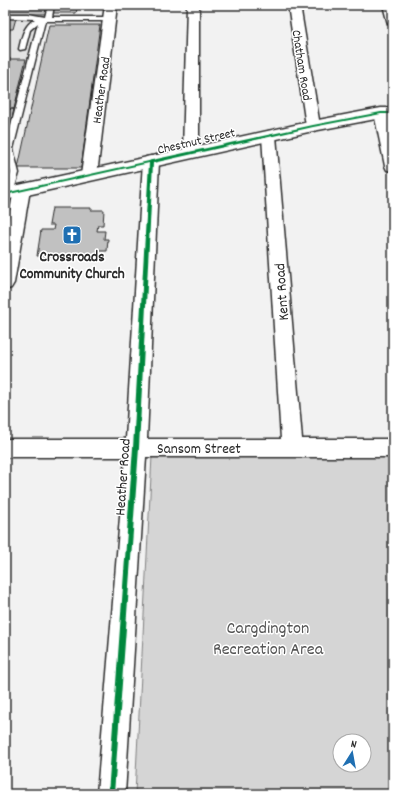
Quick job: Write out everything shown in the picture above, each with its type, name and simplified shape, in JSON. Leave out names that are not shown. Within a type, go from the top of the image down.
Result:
[{"type":"street","points":[[191,152],[193,5]]},
{"type":"street","name":"Chatham Road","points":[[294,5],[313,126]]},
{"type":"street","points":[[388,5],[393,21]]},
{"type":"street","name":"Heather Road","points":[[89,175],[111,12]]},
{"type":"street","points":[[387,113],[393,166]]},
{"type":"street","name":"Chestnut Street","points":[[12,192],[313,126],[387,113]]},
{"type":"street","name":"Kent Road","points":[[269,136],[292,448]]},
{"type":"street","name":"Heather Road","points":[[111,794],[136,448],[151,162]]},
{"type":"street","points":[[5,283],[11,221],[12,192]]},
{"type":"street","name":"Sansom Street","points":[[5,448],[393,448]]},
{"type":"lane","points":[[12,192],[16,173],[9,149],[45,19],[51,5]]},
{"type":"lane","points":[[22,49],[28,27],[32,22],[45,19],[111,12]]},
{"type":"lane","points":[[5,16],[28,16],[45,19]]},
{"type":"shaded area","points":[[5,16],[39,17],[6,152],[14,159],[9,180],[11,204],[5,233]]},
{"type":"green space","name":"Cargdington Recreation Area","points":[[152,456],[393,457],[393,794],[135,794]]},
{"type":"building","points":[[5,5],[50,5],[48,14],[5,14]]},
{"type":"building","points":[[54,5],[78,5],[76,13],[53,13]]},
{"type":"building","points":[[5,18],[16,18],[13,29],[5,29]]},
{"type":"building","points":[[49,25],[100,25],[81,168],[18,168]]},
{"type":"building","points":[[5,29],[10,29],[7,40],[5,40]]},
{"type":"building","points":[[5,59],[26,59],[14,109],[5,109]]},
{"type":"building","points":[[5,109],[14,109],[11,123],[5,123]]},
{"type":"building","points":[[5,123],[11,123],[6,137],[5,137]]},
{"type":"building","name":"Crossroads Community Church","points":[[52,208],[91,208],[91,210],[104,210],[103,225],[98,225],[97,231],[105,231],[104,239],[108,239],[107,251],[98,251],[97,255],[37,256],[41,230],[53,230],[54,225],[49,225]]},
{"type":"cycle path","points":[[5,194],[313,126],[381,113],[393,113]]},
{"type":"cycle path","points":[[111,794],[136,448],[151,161]]},
{"type":"place","name":"Crossroads Community Church","points":[[72,235]]}]
